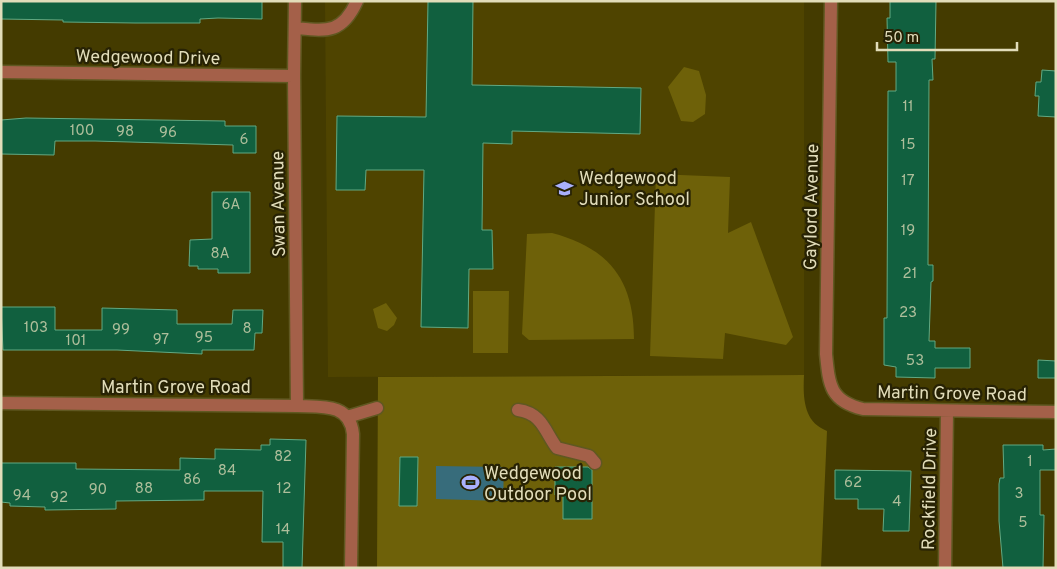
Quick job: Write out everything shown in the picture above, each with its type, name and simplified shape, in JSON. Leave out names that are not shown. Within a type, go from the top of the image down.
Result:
[{"type":"street","name":"Swan Avenue","points":[[295,1],[297,406]]},
{"type":"street","points":[[295,28],[332,29],[350,16],[358,1]]},
{"type":"street","name":"Gaylord Avenue","points":[[831,1],[826,354],[831,386],[836,395],[848,405]]},
{"type":"street","name":"Wedgewood Drive","points":[[1,72],[294,76]]},
{"type":"street","name":"Martin Grove Road","points":[[1,403],[297,406],[329,408],[347,417]]},
{"type":"street","name":"Martin Grove Road","points":[[848,405],[863,409],[1056,412]]},
{"type":"street","points":[[351,568],[352,434],[351,422],[347,417],[377,408]]},
{"type":"street","points":[[518,410],[531,414],[541,422],[557,448],[588,456],[595,463]]},
{"type":"street","name":"Rockfield Drive","points":[[945,568],[947,410]]},
{"type":"shaded area","name":"Wedgewood Junior School","points":[[325,1],[804,1],[804,375],[328,377]]},
{"type":"shaded area","points":[[684,67],[699,71],[706,95],[705,114],[693,122],[681,121],[668,87]]},
{"type":"shaded area","points":[[656,174],[730,177],[728,233],[751,222],[793,337],[786,345],[725,333],[723,359],[650,356]]},
{"type":"shaded area","points":[[552,233],[572,239],[589,248],[603,258],[614,270],[623,283],[629,300],[633,318],[634,339],[529,340],[522,334],[527,234]]},
{"type":"shaded area","points":[[473,291],[509,291],[508,353],[473,353]]},
{"type":"shaded area","points":[[386,303],[397,318],[394,325],[387,331],[378,328],[373,309]]},
{"type":"shaded area","points":[[804,375],[806,408],[813,422],[827,431],[821,568],[377,568],[378,377]]},
{"type":"water","name":"Wedgewood Outdoor Pool","points":[[436,466],[504,467],[503,501],[436,499]]},
{"type":"building","points":[[1,1],[262,1],[262,19],[218,18],[200,19],[200,23],[135,23],[1,19]]},
{"type":"building","points":[[428,1],[473,1],[472,85],[641,88],[640,134],[512,131],[512,144],[483,143],[482,230],[492,230],[493,269],[469,269],[468,328],[421,327],[424,170],[366,170],[365,190],[336,190],[337,116],[426,117]]},
{"type":"building","points":[[890,1],[936,1],[935,59],[932,59],[933,80],[929,80],[928,265],[933,265],[933,281],[931,282],[929,341],[935,341],[935,348],[970,348],[970,368],[935,368],[935,378],[896,377],[896,367],[884,365],[884,318],[887,318],[888,91],[896,91],[896,62],[888,62],[887,18],[890,18]]},
{"type":"building","points":[[1042,70],[1056,71],[1056,117],[1038,116],[1039,96],[1035,96],[1036,82],[1041,82]]},
{"type":"building","points":[[26,118],[225,121],[225,126],[256,126],[256,153],[233,153],[233,145],[55,141],[54,155],[1,154],[1,120]]},
{"type":"building","points":[[212,192],[250,192],[250,273],[218,273],[218,269],[198,269],[198,266],[189,266],[190,240],[212,239]]},
{"type":"building","points":[[1,307],[55,307],[55,330],[102,330],[102,308],[177,310],[177,324],[232,324],[233,310],[263,310],[262,333],[255,333],[254,350],[202,350],[202,354],[117,350],[3,350]]},
{"type":"building","points":[[1038,360],[1056,361],[1056,378],[1038,378]]},
{"type":"building","points":[[270,439],[306,440],[302,568],[283,568],[283,542],[262,542],[263,491],[204,491],[204,500],[116,501],[116,509],[45,510],[45,507],[10,506],[10,503],[1,502],[1,463],[76,463],[76,469],[180,470],[180,458],[215,459],[215,449],[261,450],[261,445],[270,445]]},
{"type":"building","points":[[1003,445],[1043,445],[1043,450],[1056,449],[1056,470],[1040,470],[1040,515],[1044,515],[1043,568],[1003,568],[999,521],[999,484],[1000,478],[1004,478]]},
{"type":"building","points":[[400,457],[418,457],[417,506],[399,506]]},
{"type":"building","points":[[555,467],[588,467],[592,470],[592,519],[563,519],[563,495],[555,495]]},
{"type":"building","points":[[835,470],[911,471],[909,531],[883,531],[884,509],[858,509],[858,499],[835,499]]},
{"type":"place","name":"Wedgewood Junior School","points":[[565,188]]},
{"type":"place","name":"Wedgewood Outdoor Pool","points":[[470,483]]}]
